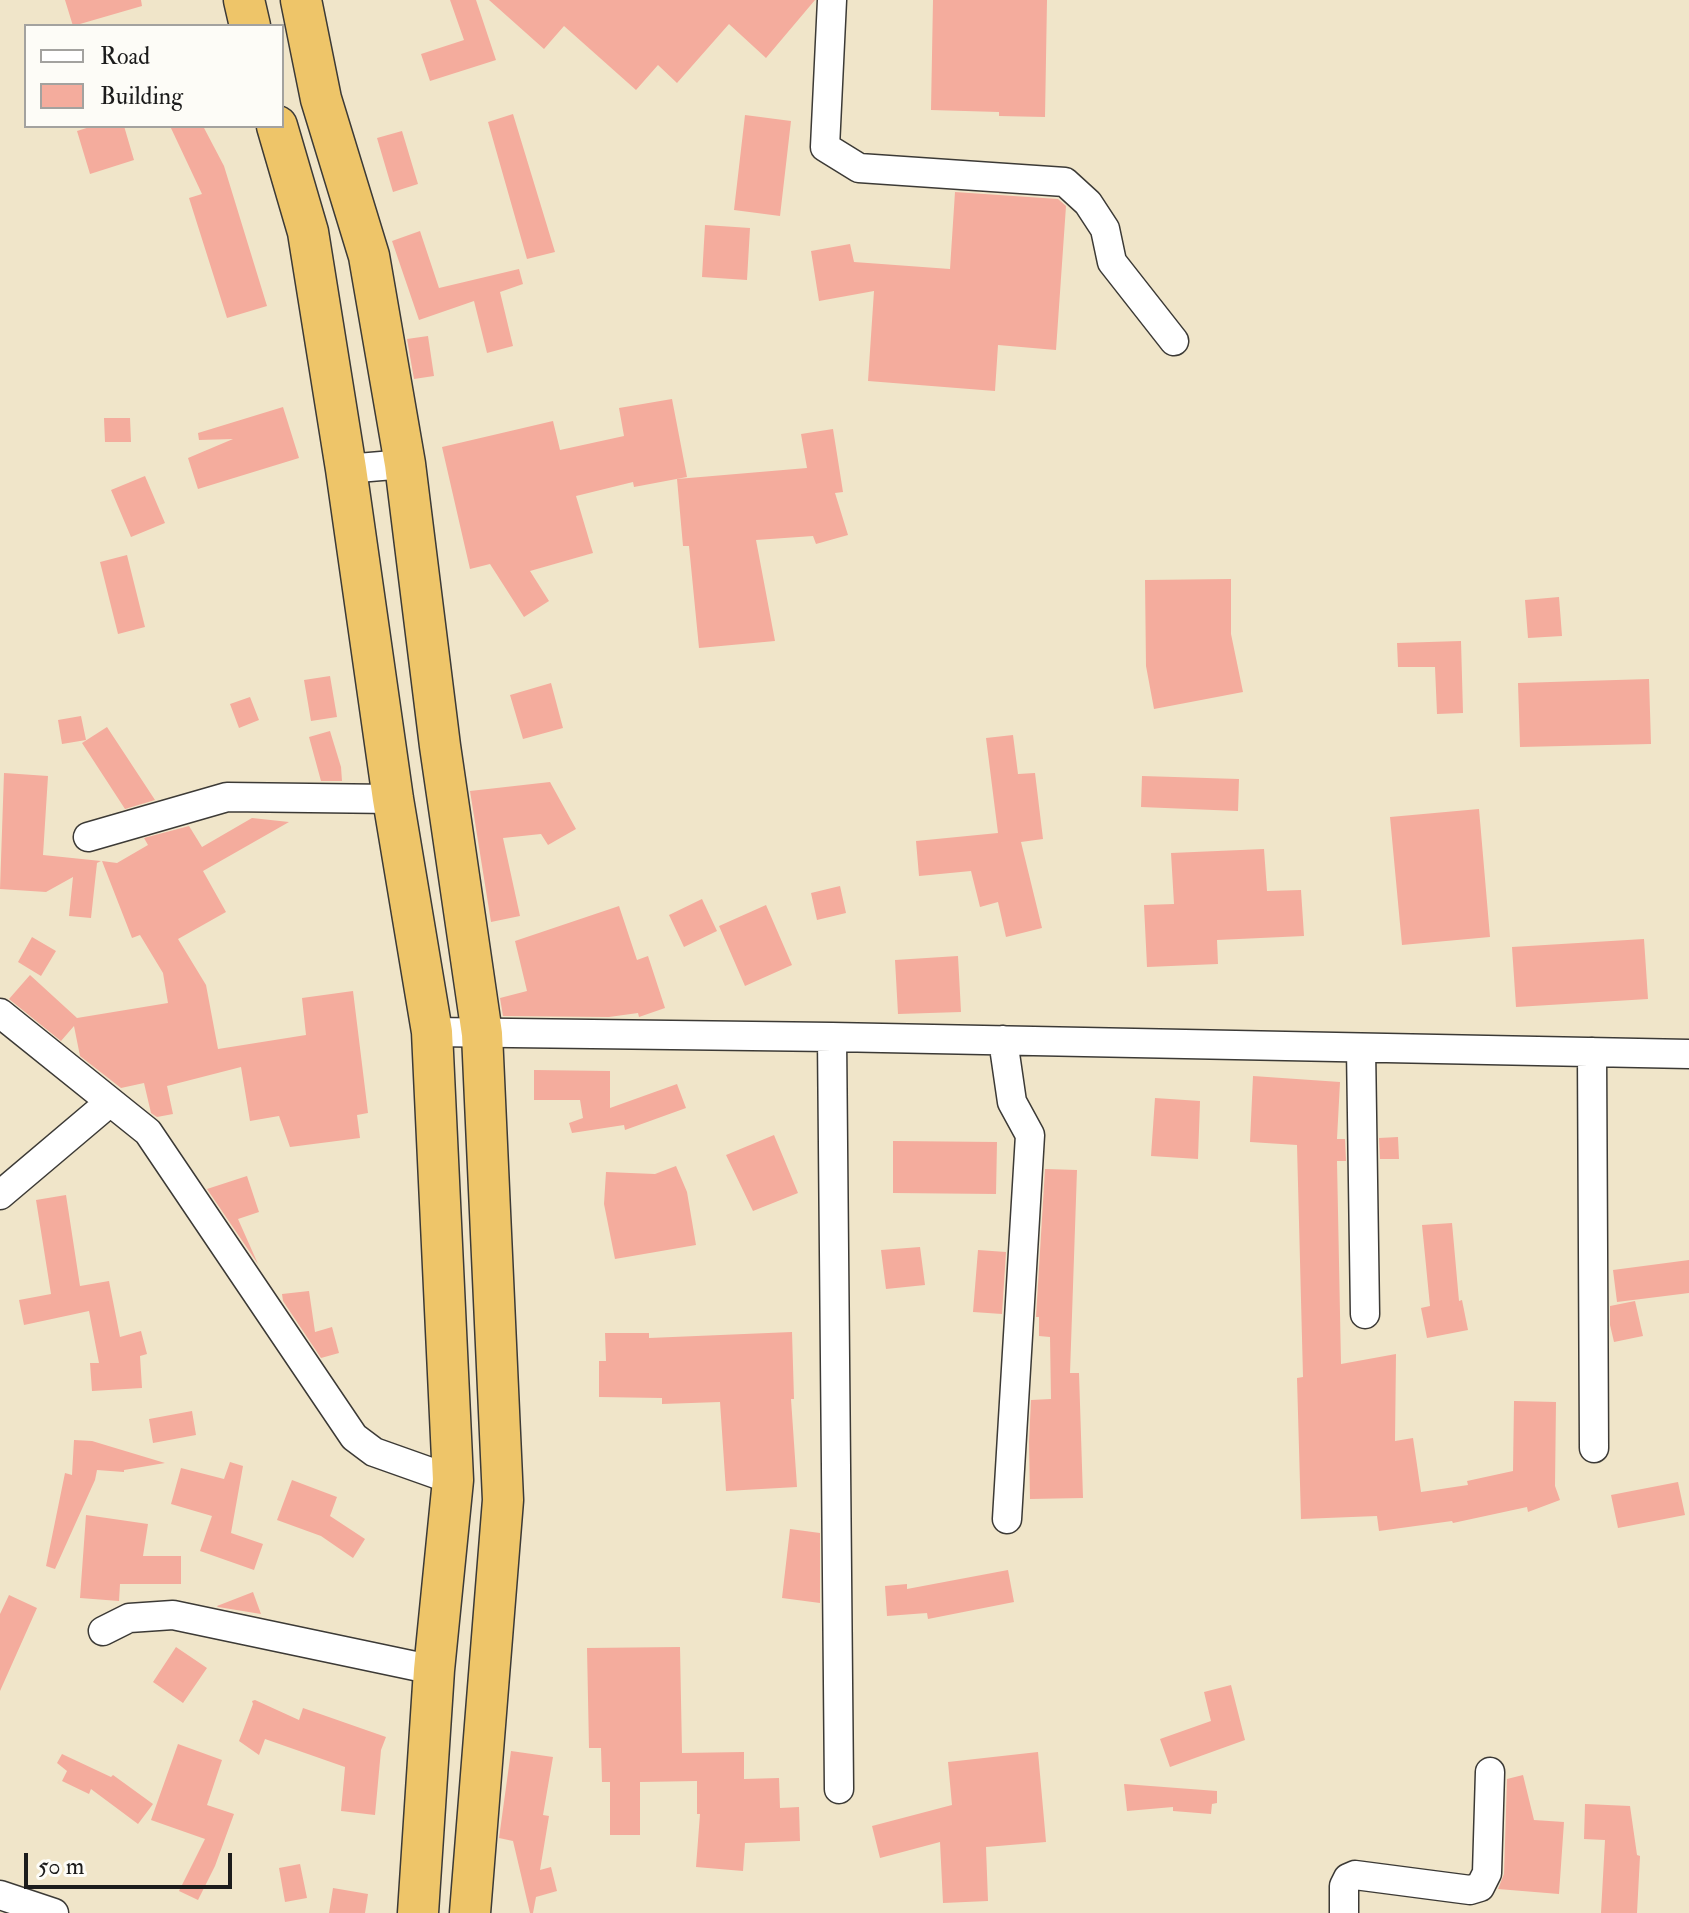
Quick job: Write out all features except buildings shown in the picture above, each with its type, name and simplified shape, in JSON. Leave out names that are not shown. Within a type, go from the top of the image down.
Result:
[{"type":"highway","points":[[244,0],[250,24]]},
{"type":"highway","points":[[301,0],[321,99],[369,256],[405,464],[440,746],[482,1034],[503,1500],[470,1913]]},
{"type":"highway","points":[[278,128],[308,232],[346,469],[393,799],[432,1032],[453,1480],[434,1670],[418,1913]]},
{"type":"street","points":[[832,0],[825,147],[859,168],[1065,182],[1088,203],[1105,229],[1112,262],[1174,341]]},
{"type":"street","points":[[346,469],[405,464]]},
{"type":"street","points":[[88,837],[227,797],[393,799]]},
{"type":"street","points":[[0,1013],[148,1132],[354,1437],[374,1452],[453,1480]]},
{"type":"street","points":[[432,1032],[1689,1054]]},
{"type":"street","points":[[832,1037],[839,1789]]},
{"type":"street","points":[[1003,1040],[1012,1102],[1030,1135],[1007,1519]]},
{"type":"street","points":[[1361,1048],[1365,1314]]},
{"type":"street","points":[[1592,1052],[1594,1448]]},
{"type":"street","points":[[0,1195],[110,1102]]},
{"type":"street","points":[[103,1631],[129,1618],[173,1615],[434,1670]]},
{"type":"street","points":[[1344,1913],[1344,1886],[1348,1878],[1355,1875],[1470,1890],[1480,1887],[1487,1873],[1490,1772]]},
{"type":"street","points":[[0,1895],[54,1913]]}]
